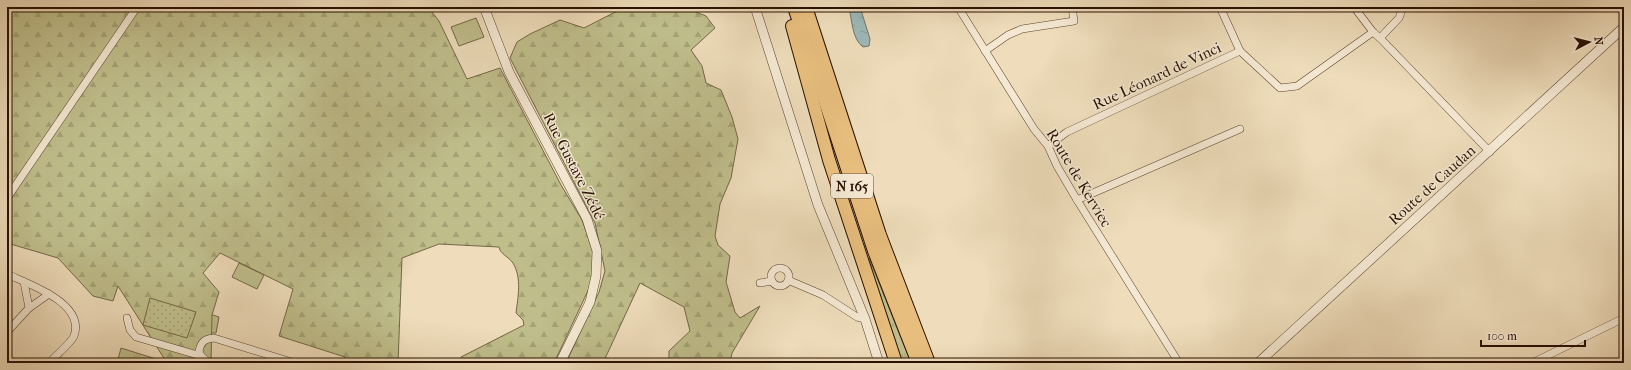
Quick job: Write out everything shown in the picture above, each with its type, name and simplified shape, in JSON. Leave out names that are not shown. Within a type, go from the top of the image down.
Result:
[{"type":"highway","points":[[787,7],[829,160],[896,363]]},
{"type":"highway","name":"N 165","points":[[794,7],[874,251],[918,363]]},
{"type":"highway","name":"N 165","points":[[806,7],[880,235],[929,363]]},
{"type":"highway","name":"N 165","points":[[880,235],[891,250],[937,363]]},
{"type":"street","points":[[7,198],[137,7]]},
{"type":"street","name":"Rue Gustave Zédé","points":[[484,7],[509,72],[587,219],[597,251],[596,276],[592,295],[560,363]]},
{"type":"street","points":[[755,7],[818,205],[866,319],[879,363]]},
{"type":"street","name":"Route de Kerviec","points":[[958,7],[1034,129],[1048,146],[1057,166],[1077,200],[1179,363]]},
{"type":"street","points":[[985,51],[1008,35],[1022,29],[1074,21],[1072,7]]},
{"type":"street","points":[[1220,7],[1240,52]]},
{"type":"street","points":[[1354,7],[1373,32],[1490,152]]},
{"type":"street","points":[[1380,38],[1399,18],[1403,7]]},
{"type":"street","name":"Route de Caudan","points":[[1258,363],[1490,152],[1624,27]]},
{"type":"street","name":"Rue Léonard de Vinci","points":[[1048,146],[1067,132],[1240,52],[1280,88],[1298,86],[1373,32]]},
{"type":"street","points":[[1077,200],[1240,129]]},
{"type":"street","points":[[779,268],[787,272],[788,280],[782,286],[776,285],[772,281],[772,273],[779,268]]},
{"type":"street","points":[[7,274],[60,300],[73,314],[76,327],[74,337],[49,363]]},
{"type":"street","points":[[788,280],[823,295],[857,318],[866,319]]},
{"type":"street","points":[[760,283],[772,281]]},
{"type":"street","points":[[24,282],[29,308]]},
{"type":"street","points":[[7,332],[29,308],[49,294]]},
{"type":"street","points":[[127,318],[130,330],[136,337],[201,356],[209,363]]},
{"type":"street","points":[[1532,363],[1624,318]]},
{"type":"street","points":[[201,356],[199,351],[201,342],[206,339],[214,338],[296,363]]},
{"type":"green space","points":[[7,7],[428,7],[439,21],[467,79],[500,68],[561,185],[582,220],[593,251],[593,280],[554,363],[462,363],[461,357],[524,325],[523,320],[516,313],[519,288],[518,275],[513,263],[501,252],[499,247],[439,244],[402,258],[398,363],[344,363],[345,357],[279,336],[293,289],[220,253],[203,273],[219,292],[212,315],[211,363],[167,363],[118,286],[113,301],[93,296],[58,258],[7,243]]},
{"type":"green space","points":[[625,7],[683,7],[706,16],[715,28],[691,50],[702,66],[706,83],[721,90],[732,117],[738,139],[731,178],[720,204],[715,236],[718,245],[730,256],[726,282],[735,312],[740,318],[760,306],[732,353],[730,363],[669,363],[669,351],[690,331],[684,307],[640,283],[603,363],[566,363],[599,292],[605,271],[595,223],[510,58],[517,42],[530,34],[560,20],[584,28]]},
{"type":"green space","points":[[476,18],[484,37],[459,46],[451,27]]},
{"type":"green space","points":[[869,258],[911,363],[900,363],[866,261]]},
{"type":"green space","points":[[239,263],[264,275],[257,289],[232,277]]},
{"type":"green space","points":[[150,298],[196,312],[187,338],[143,325]]},
{"type":"green space","points":[[201,311],[219,317],[216,333],[211,333]]},
{"type":"green space","points":[[121,348],[169,363],[117,363]]},
{"type":"water","points":[[849,7],[860,7],[870,39],[869,46],[863,47],[859,44],[853,29]]}]
